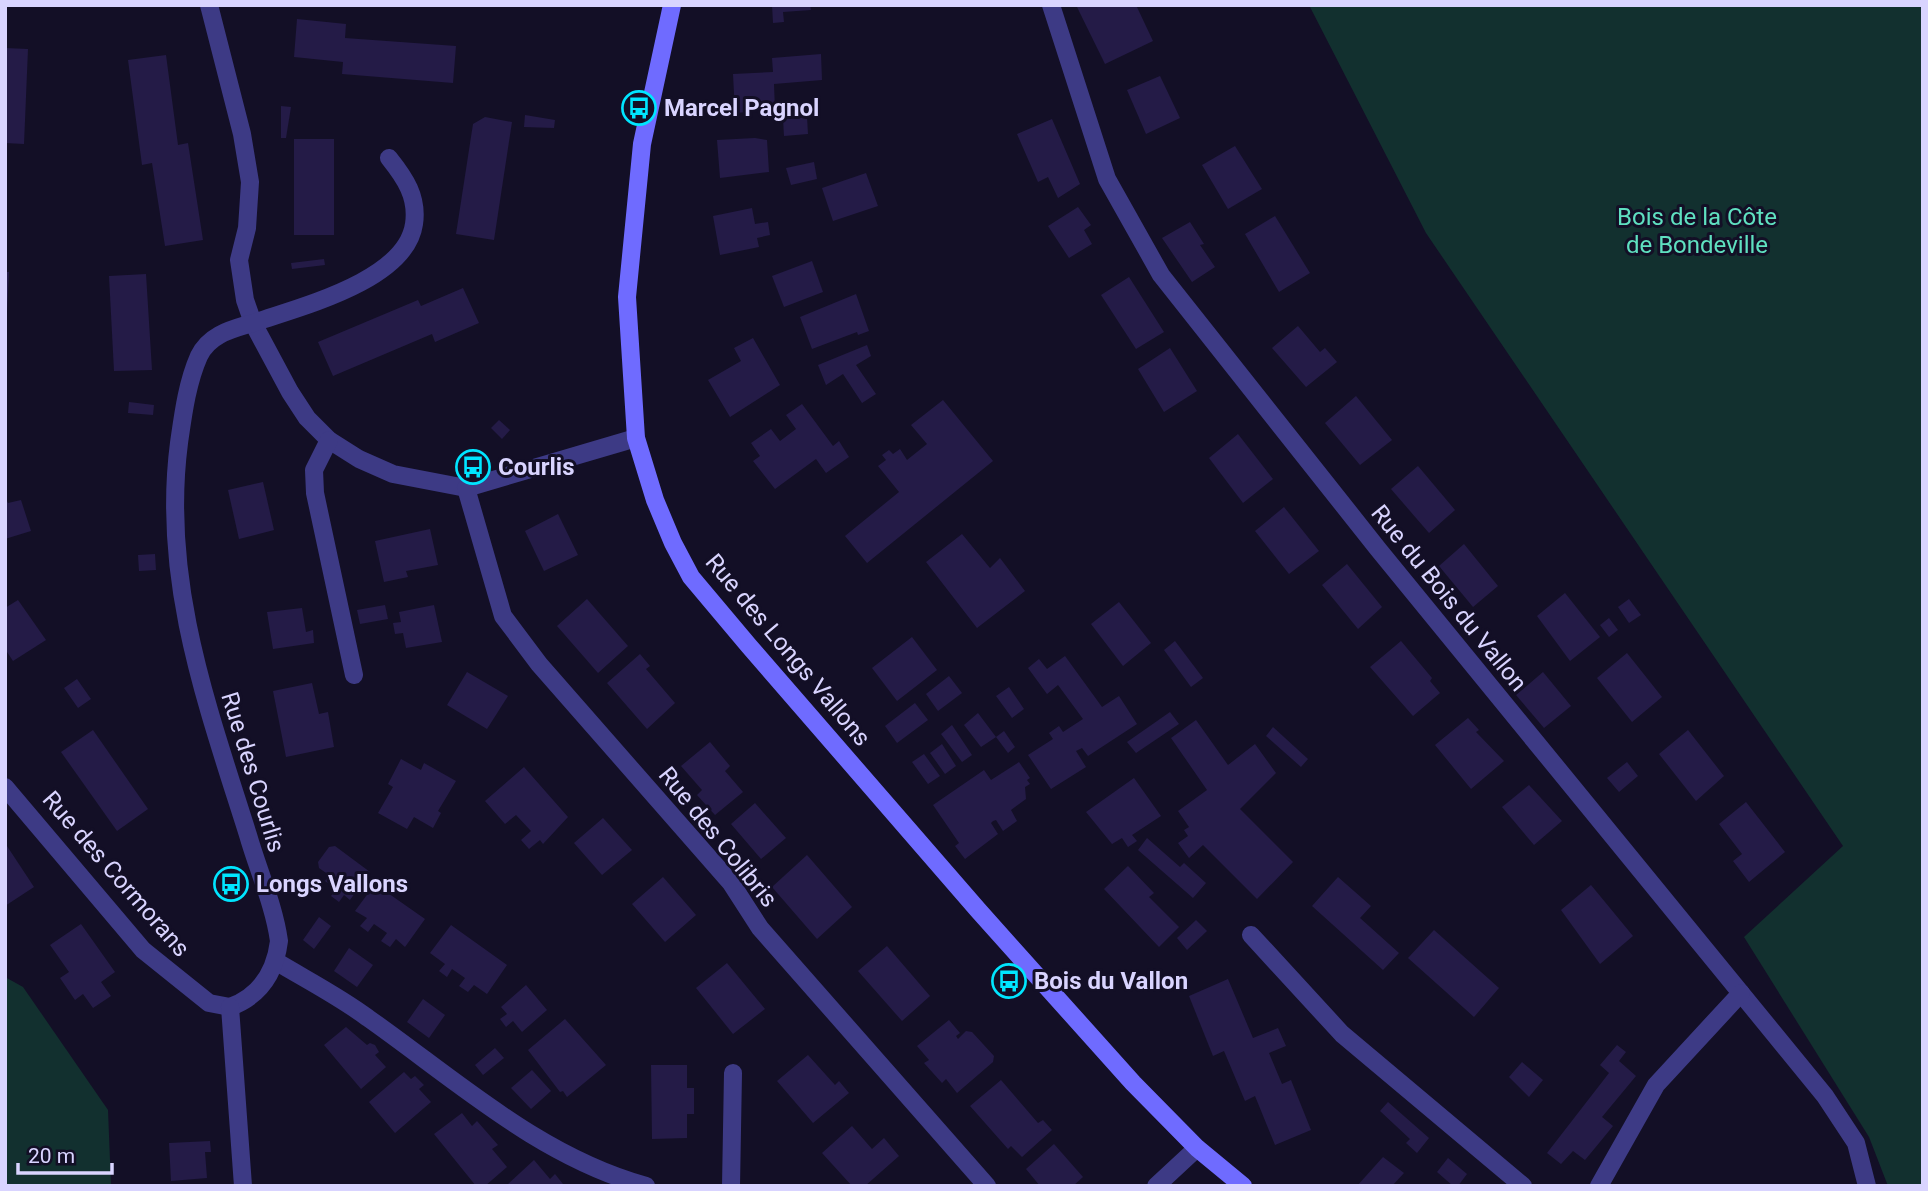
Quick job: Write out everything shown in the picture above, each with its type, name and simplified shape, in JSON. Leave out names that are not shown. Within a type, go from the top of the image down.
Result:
[{"type":"street","points":[[209,5],[242,134],[250,182],[247,228],[239,260],[245,300],[253,323],[307,418],[329,440],[359,460],[393,474],[466,488],[636,438]]},
{"type":"street","name":"Rue des Longs Vallons","points":[[673,5],[642,144],[632,220],[627,297],[636,438],[655,500],[691,577],[978,910],[1133,1083],[1197,1147],[1244,1186]]},
{"type":"street","name":"Rue du Bois du Vallon","points":[[1051,5],[1107,179],[1161,275],[1378,549],[1825,1096],[1856,1143],[1867,1186]]},
{"type":"street","name":"Rue des Courlis","points":[[277,962],[277,924],[197,673],[182,602],[173,492],[183,412],[200,354],[219,334],[350,287],[383,270],[402,255],[413,234],[416,212],[408,182],[389,158]]},
{"type":"street","points":[[329,440],[314,470],[315,493],[354,675]]},
{"type":"street","name":"Rue des Colibris","points":[[466,488],[503,616],[539,664],[723,874],[760,928],[987,1186]]},
{"type":"street","name":"Rue des Cormorans","points":[[5,787],[36,819],[143,950],[209,1003],[230,1007]]},
{"type":"street","points":[[1251,935],[1342,1034],[1523,1186]]},
{"type":"street","points":[[243,1186],[230,1007],[249,1000],[277,962],[365,1015],[515,1125],[606,1175],[646,1186]]},
{"type":"street","points":[[1599,1186],[1656,1085],[1741,993]]},
{"type":"street","points":[[731,1186],[733,1073]]},
{"type":"street","points":[[1156,1186],[1197,1147]]},
{"type":"green space","name":"Bois de la Côte de Bondeville","points":[[1309,5],[1923,5],[1923,1186],[1888,1186],[1869,1137],[1744,937],[1843,846],[1426,233]]},
{"type":"green space","points":[[5,977],[23,987],[108,1110],[111,1186],[5,1186]]},
{"type":"building","points":[[772,5],[810,5],[811,10],[783,12],[784,22],[773,23]]},
{"type":"building","points":[[1136,5],[1153,41],[1105,64],[1077,7]]},
{"type":"building","points":[[297,19],[346,24],[345,38],[456,46],[453,83],[342,74],[343,62],[294,57]]},
{"type":"building","points":[[5,48],[28,49],[24,144],[5,143]]},
{"type":"building","points":[[821,54],[822,80],[774,84],[775,110],[735,113],[733,74],[773,72],[772,58]]},
{"type":"building","points":[[166,55],[178,145],[188,143],[203,240],[165,246],[152,163],[142,165],[128,60]]},
{"type":"building","points":[[1160,76],[1180,118],[1146,134],[1127,90]]},
{"type":"building","points":[[281,106],[291,107],[286,138],[281,138]]},
{"type":"building","points":[[525,115],[555,120],[554,128],[524,127]]},
{"type":"building","points":[[485,117],[512,122],[494,240],[456,234],[473,124]]},
{"type":"building","points":[[807,117],[808,134],[784,136],[783,119]]},
{"type":"building","points":[[1052,119],[1080,184],[1058,198],[1048,177],[1038,182],[1017,134]]},
{"type":"building","points":[[294,139],[334,139],[334,235],[294,235]]},
{"type":"building","points":[[717,140],[767,140],[769,172],[720,178]]},
{"type":"building","points":[[1235,146],[1262,189],[1228,209],[1202,165]]},
{"type":"building","points":[[814,162],[817,179],[791,185],[786,168]]},
{"type":"building","points":[[866,173],[878,206],[833,221],[822,188]]},
{"type":"building","points":[[1078,207],[1091,225],[1084,230],[1092,244],[1069,258],[1048,226]]},
{"type":"building","points":[[752,208],[755,224],[768,222],[770,235],[757,238],[759,247],[720,255],[713,216]]},
{"type":"building","points":[[1275,216],[1310,273],[1279,292],[1245,234]]},
{"type":"building","points":[[1190,222],[1204,244],[1200,245],[1215,267],[1192,282],[1162,238]]},
{"type":"building","points":[[324,259],[325,265],[292,269],[291,263]]},
{"type":"building","points":[[812,261],[823,292],[784,307],[772,276]]},
{"type":"building","points":[[5,272],[9,272],[7,312],[5,312]]},
{"type":"building","points":[[146,274],[152,370],[114,371],[109,276]]},
{"type":"building","points":[[1129,277],[1164,332],[1136,349],[1101,295]]},
{"type":"building","points":[[463,288],[479,323],[435,342],[432,334],[333,376],[318,342],[418,300],[421,306]]},
{"type":"building","points":[[856,294],[869,331],[858,335],[857,332],[812,349],[800,317]]},
{"type":"building","points":[[1298,326],[1320,352],[1325,348],[1337,362],[1306,387],[1272,348]]},
{"type":"building","points":[[753,338],[780,385],[730,417],[708,380],[741,361],[734,348]]},
{"type":"building","points":[[867,345],[871,356],[856,365],[876,394],[862,403],[843,374],[826,385],[818,365]]},
{"type":"building","points":[[1170,348],[1197,391],[1164,412],[1138,369]]},
{"type":"building","points":[[1356,396],[1392,440],[1360,465],[1325,423]]},
{"type":"building","points":[[943,400],[993,461],[867,563],[845,536],[899,492],[878,466],[886,460],[882,455],[889,450],[893,454],[900,449],[907,460],[927,444],[911,425]]},
{"type":"building","points":[[129,402],[154,405],[153,415],[128,413]]},
{"type":"building","points":[[802,404],[833,446],[839,441],[849,457],[826,473],[816,459],[775,489],[753,461],[760,456],[751,443],[771,429],[780,441],[796,429],[786,415]]},
{"type":"building","points":[[499,420],[510,430],[502,439],[491,428]]},
{"type":"building","points":[[1238,434],[1273,479],[1243,503],[1209,458]]},
{"type":"building","points":[[1418,466],[1455,510],[1429,533],[1391,489]]},
{"type":"building","points":[[263,482],[274,530],[239,539],[228,490]]},
{"type":"building","points":[[5,497],[8,503],[21,500],[31,531],[5,539]]},
{"type":"building","points":[[1284,507],[1319,551],[1289,574],[1255,531]]},
{"type":"building","points":[[558,514],[578,555],[544,571],[525,531]]},
{"type":"building","points":[[430,529],[438,565],[406,571],[408,577],[384,582],[375,541]]},
{"type":"building","points":[[962,534],[990,568],[1000,558],[1025,591],[977,628],[926,562]]},
{"type":"building","points":[[1464,544],[1498,586],[1473,607],[1439,566]]},
{"type":"building","points":[[155,554],[156,570],[139,571],[138,555]]},
{"type":"building","points":[[1347,564],[1382,607],[1358,629],[1322,585]]},
{"type":"building","points":[[1565,593],[1600,637],[1570,661],[1537,616]]},
{"type":"building","points":[[587,599],[628,646],[598,673],[557,626]]},
{"type":"building","points":[[1629,599],[1641,615],[1629,623],[1618,607]]},
{"type":"building","points":[[18,600],[46,640],[13,661],[5,649],[5,608]]},
{"type":"building","points":[[1119,602],[1151,643],[1123,666],[1091,624]]},
{"type":"building","points":[[385,605],[388,619],[360,624],[357,610]]},
{"type":"building","points":[[434,605],[442,642],[406,648],[403,633],[395,634],[393,623],[401,622],[399,612]]},
{"type":"building","points":[[302,608],[306,632],[313,630],[314,643],[273,649],[267,612]]},
{"type":"building","points":[[1609,618],[1618,630],[1609,637],[1600,625]]},
{"type":"building","points":[[912,637],[937,670],[897,701],[872,668]]},
{"type":"building","points":[[1175,641],[1203,678],[1191,687],[1164,650]]},
{"type":"building","points":[[1401,641],[1432,678],[1430,681],[1440,693],[1413,716],[1370,667]]},
{"type":"building","points":[[1627,653],[1662,697],[1632,722],[1597,678]]},
{"type":"building","points":[[640,654],[650,666],[646,669],[675,703],[647,729],[607,683]]},
{"type":"building","points":[[1065,656],[1102,707],[1119,696],[1137,724],[1088,756],[1082,748],[1076,751],[1086,767],[1051,789],[1028,755],[1053,739],[1049,733],[1059,726],[1063,732],[1083,719],[1058,685],[1047,694],[1028,668],[1039,659],[1047,669]]},
{"type":"building","points":[[467,672],[508,696],[487,729],[447,705]]},
{"type":"building","points":[[1543,672],[1571,706],[1544,728],[1516,695]]},
{"type":"building","points":[[949,676],[962,693],[938,711],[926,694]]},
{"type":"building","points":[[77,679],[91,699],[78,708],[64,688]]},
{"type":"building","points":[[312,683],[319,714],[328,712],[334,747],[286,757],[273,691]]},
{"type":"building","points":[[1009,687],[1024,709],[1012,718],[996,696]]},
{"type":"building","points":[[915,703],[928,720],[897,743],[885,726]]},
{"type":"building","points":[[1170,712],[1179,724],[1136,753],[1127,742]]},
{"type":"building","points":[[978,713],[996,737],[981,747],[964,725]]},
{"type":"building","points":[[1468,718],[1479,730],[1476,732],[1504,761],[1471,789],[1435,745]]},
{"type":"building","points":[[1196,720],[1228,765],[1255,744],[1276,773],[1240,809],[1293,862],[1257,899],[1203,845],[1189,858],[1178,843],[1188,836],[1184,830],[1189,827],[1178,811],[1207,790],[1171,738]]},
{"type":"building","points":[[952,725],[972,755],[962,762],[941,734]]},
{"type":"building","points":[[1273,727],[1308,759],[1301,767],[1266,736]]},
{"type":"building","points":[[93,730],[148,809],[117,831],[61,752]]},
{"type":"building","points":[[1688,730],[1724,776],[1696,801],[1659,754]]},
{"type":"building","points":[[1004,731],[1015,747],[1008,753],[996,737]]},
{"type":"building","points":[[710,742],[730,766],[725,771],[743,792],[715,815],[697,795],[702,790],[681,766]]},
{"type":"building","points":[[942,744],[956,766],[945,774],[930,753]]},
{"type":"building","points":[[924,754],[940,776],[928,784],[912,762]]},
{"type":"building","points":[[401,759],[421,770],[424,763],[456,781],[438,811],[441,813],[433,828],[414,817],[407,829],[378,813],[393,787],[388,784]]},
{"type":"building","points":[[1019,762],[1030,778],[1027,780],[1030,784],[1025,787],[1026,799],[1011,810],[1017,821],[1003,831],[996,820],[993,821],[991,823],[998,834],[965,859],[955,846],[959,843],[933,805],[984,770],[991,780]]},
{"type":"building","points":[[1627,762],[1638,776],[1619,792],[1607,778]]},
{"type":"building","points":[[524,767],[568,817],[543,844],[540,840],[529,849],[521,840],[531,831],[516,815],[505,824],[485,801]]},
{"type":"building","points":[[1134,778],[1161,816],[1132,835],[1137,841],[1128,847],[1122,838],[1112,844],[1086,812]]},
{"type":"building","points":[[1529,785],[1562,821],[1534,845],[1502,807]]},
{"type":"building","points":[[1746,802],[1785,852],[1749,882],[1733,861],[1742,854],[1719,824]]},
{"type":"building","points":[[755,803],[786,838],[761,859],[731,824]]},
{"type":"building","points":[[603,818],[632,850],[602,875],[574,843]]},
{"type":"building","points":[[1147,838],[1180,867],[1184,863],[1206,883],[1193,898],[1138,850]]},
{"type":"building","points":[[5,843],[34,887],[5,906]]},
{"type":"building","points":[[335,846],[370,872],[350,900],[344,895],[339,902],[331,896],[336,889],[325,881],[329,875],[319,868],[318,862],[329,847]]},
{"type":"building","points":[[807,855],[852,907],[817,939],[772,887]]},
{"type":"building","points":[[1128,866],[1154,893],[1149,897],[1179,927],[1159,947],[1104,889]]},
{"type":"building","points":[[663,877],[696,915],[665,942],[632,904]]},
{"type":"building","points":[[1338,877],[1371,906],[1360,918],[1399,953],[1383,970],[1312,906]]},
{"type":"building","points":[[375,884],[425,919],[405,947],[396,939],[390,947],[381,941],[387,933],[374,924],[368,932],[360,926],[367,918],[355,911]]},
{"type":"building","points":[[1591,885],[1633,936],[1600,964],[1561,910]]},
{"type":"building","points":[[319,917],[331,926],[314,949],[303,940]]},
{"type":"building","points":[[1196,920],[1207,931],[1187,950],[1177,938]]},
{"type":"building","points":[[81,924],[115,972],[101,982],[111,996],[93,1008],[83,994],[75,1000],[60,978],[69,972],[50,945]]},
{"type":"building","points":[[451,925],[507,965],[487,994],[474,985],[468,992],[459,986],[465,978],[452,969],[447,977],[439,971],[445,964],[430,953]]},
{"type":"building","points":[[1434,930],[1499,988],[1474,1017],[1408,958]]},
{"type":"building","points":[[887,946],[930,996],[902,1021],[858,971]]},
{"type":"building","points":[[349,948],[373,965],[357,987],[334,971]]},
{"type":"building","points":[[727,963],[765,1009],[733,1034],[696,988]]},
{"type":"building","points":[[1228,979],[1253,1038],[1278,1028],[1286,1046],[1269,1053],[1282,1084],[1291,1080],[1311,1130],[1275,1145],[1255,1096],[1245,1101],[1224,1051],[1213,1056],[1189,996]]},
{"type":"building","points":[[526,985],[547,1010],[522,1032],[513,1021],[506,1027],[500,1019],[507,1014],[501,1007]]},
{"type":"building","points":[[423,999],[445,1015],[429,1038],[407,1022]]},
{"type":"building","points":[[565,1019],[606,1065],[567,1097],[563,1091],[560,1092],[528,1050]]},
{"type":"building","points":[[949,1020],[960,1033],[956,1036],[958,1039],[966,1031],[972,1032],[994,1056],[993,1062],[957,1093],[946,1079],[942,1083],[924,1063],[929,1060],[917,1046]]},
{"type":"building","points":[[346,1027],[367,1045],[375,1045],[379,1052],[375,1055],[386,1067],[361,1089],[324,1045]]},
{"type":"building","points":[[1617,1045],[1626,1052],[1619,1061],[1636,1076],[1602,1117],[1613,1126],[1585,1160],[1573,1151],[1561,1164],[1547,1153],[1609,1073],[1600,1065]]},
{"type":"building","points":[[495,1048],[504,1058],[483,1075],[475,1065]]},
{"type":"building","points":[[808,1055],[835,1085],[839,1081],[849,1093],[813,1123],[777,1081]]},
{"type":"building","points":[[1522,1062],[1543,1080],[1529,1097],[1509,1077]]},
{"type":"building","points":[[651,1065],[687,1065],[687,1088],[694,1088],[694,1114],[687,1114],[687,1138],[652,1139]]},
{"type":"building","points":[[532,1070],[551,1091],[531,1109],[511,1088]]},
{"type":"building","points":[[404,1072],[411,1079],[415,1076],[424,1085],[419,1089],[431,1102],[395,1133],[369,1102]]},
{"type":"building","points":[[1001,1080],[1038,1123],[1043,1120],[1052,1130],[1022,1157],[1011,1146],[1008,1149],[970,1106]]},
{"type":"building","points":[[1388,1102],[1429,1138],[1417,1153],[1406,1143],[1410,1139],[1380,1111]]},
{"type":"building","points":[[462,1113],[472,1126],[477,1121],[498,1145],[492,1149],[507,1167],[485,1186],[476,1186],[434,1134]]},
{"type":"building","points":[[852,1126],[872,1149],[884,1138],[899,1156],[865,1186],[852,1186],[822,1153]]},
{"type":"building","points":[[210,1141],[211,1152],[205,1152],[207,1178],[171,1181],[169,1143]]},
{"type":"building","points":[[1054,1144],[1083,1177],[1073,1186],[1040,1186],[1026,1169]]},
{"type":"building","points":[[1383,1157],[1404,1173],[1392,1186],[1357,1186]]},
{"type":"building","points":[[1448,1158],[1467,1174],[1458,1186],[1453,1186],[1437,1172]]},
{"type":"building","points":[[534,1160],[550,1179],[555,1174],[563,1184],[508,1184]]},
{"type":"place","name":"Marcel Pagnol","points":[[639,108]]},
{"type":"place","name":"Courlis","points":[[473,467]]},
{"type":"place","name":"Longs Vallons","points":[[231,884]]},
{"type":"place","name":"Bois du Vallon","points":[[1009,981]]}]
